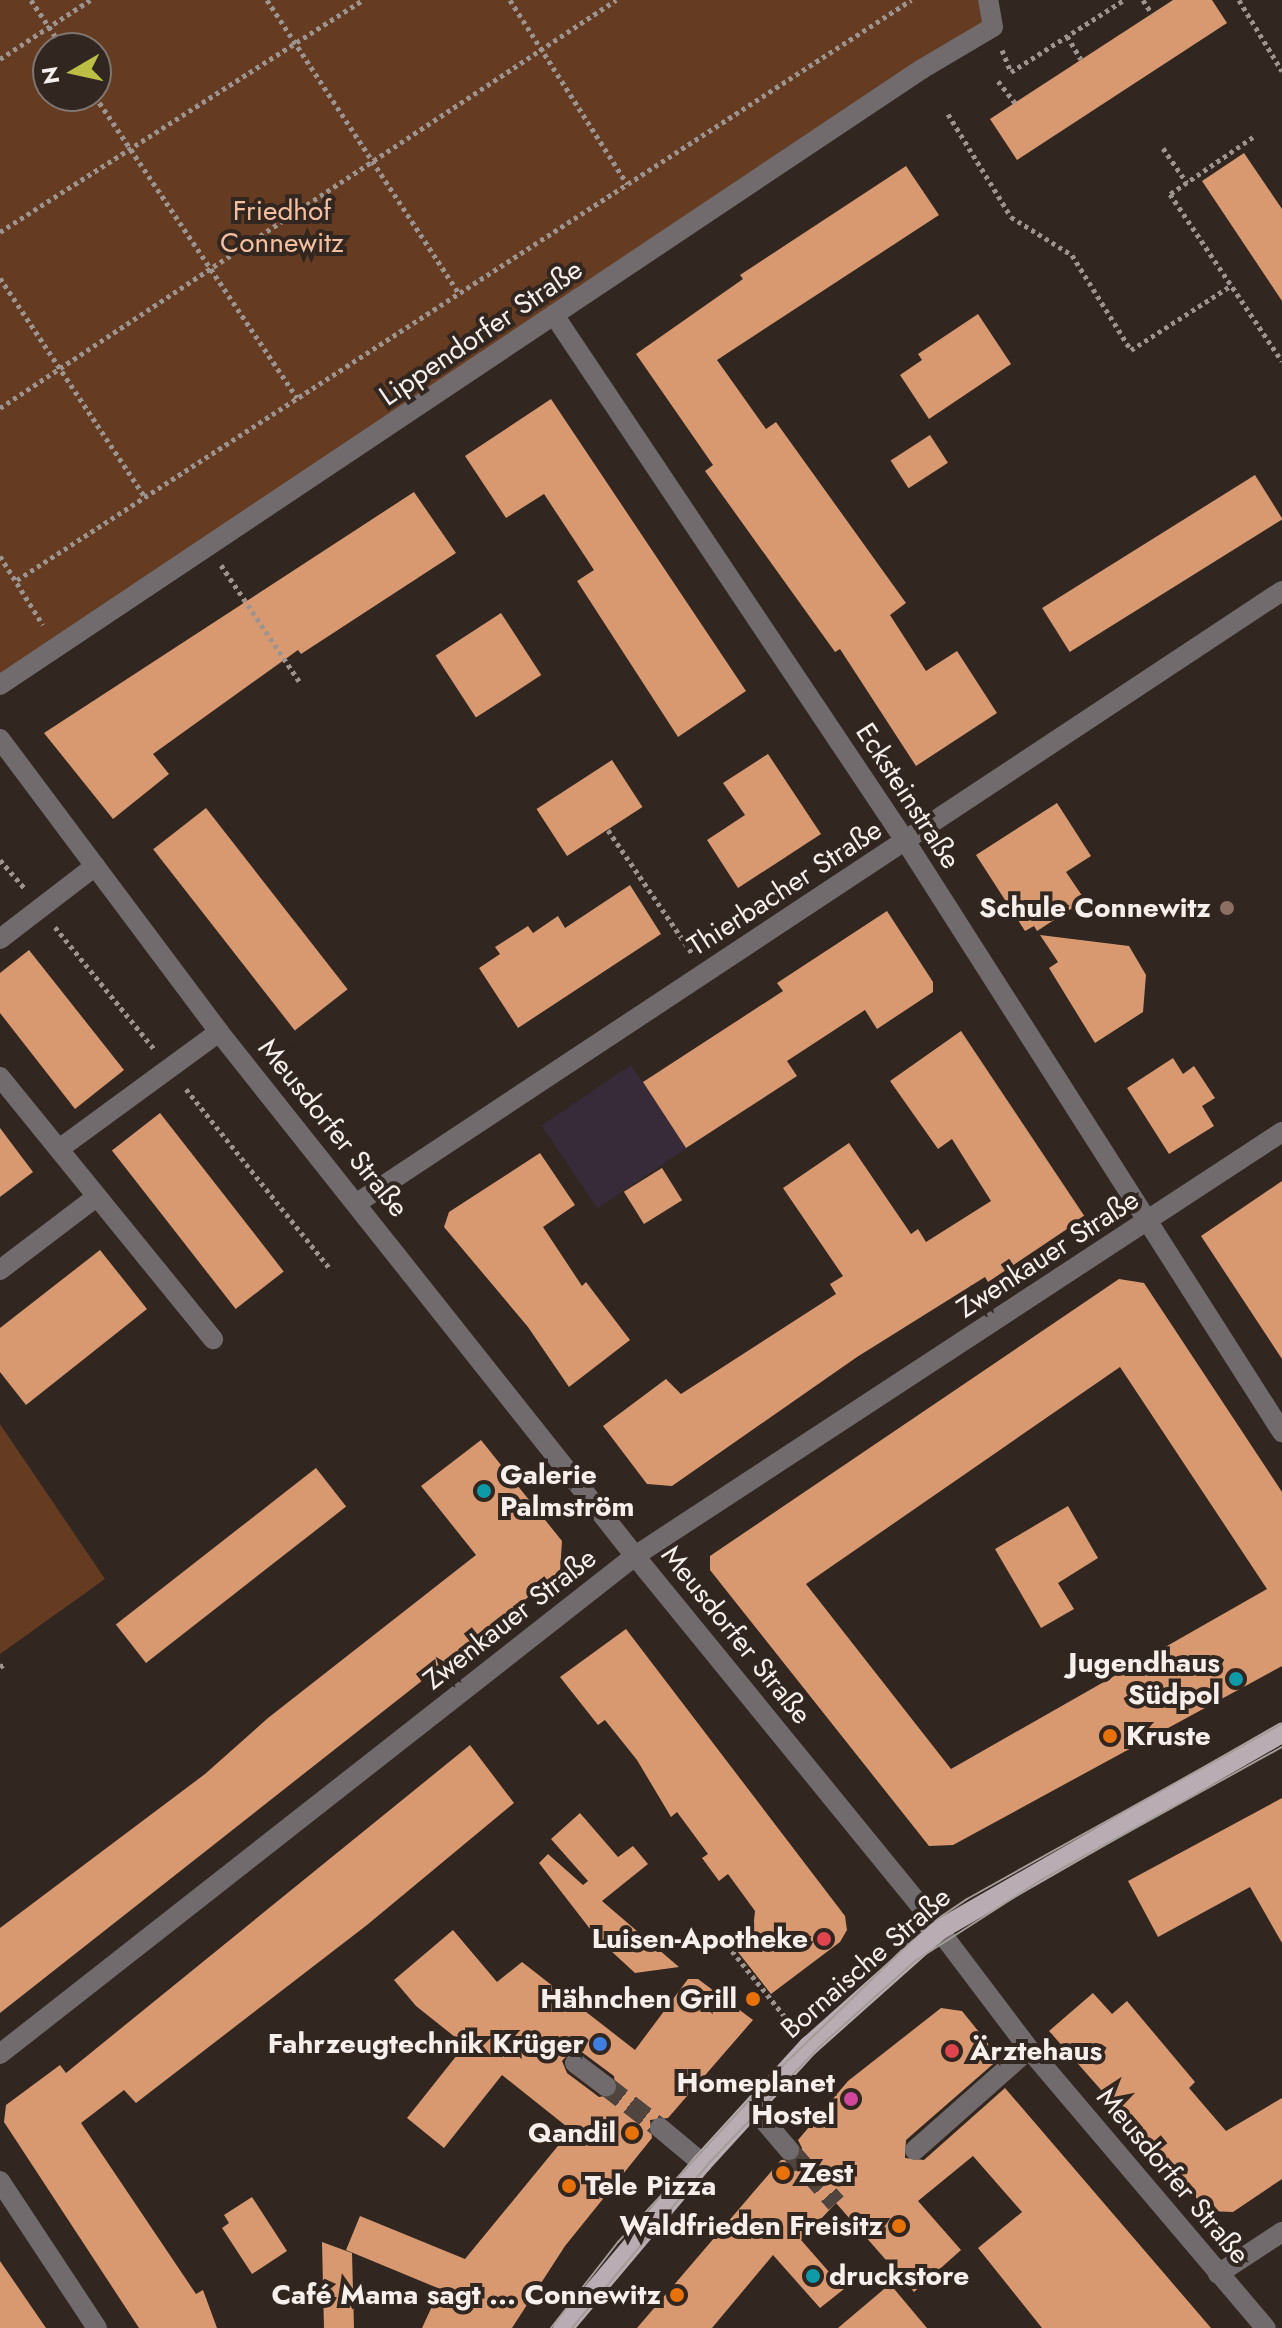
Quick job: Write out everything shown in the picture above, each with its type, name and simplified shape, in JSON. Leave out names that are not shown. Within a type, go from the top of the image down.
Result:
[{"type":"main road","name":"Bornaische Straße","points":[[565,2327],[702,2163],[809,2046],[939,1930],[1282,1733]]},
{"type":"street","name":"Lippendorfer Straße","points":[[0,685],[556,318],[922,69],[993,27],[988,0]]},
{"type":"street","name":"Ecksteinstraße","points":[[556,318],[906,842],[1145,1224],[1282,1432]]},
{"type":"street","name":"Thierbacher Straße","points":[[357,1203],[1282,591]]},
{"type":"street","name":"Meusdorfer Straße","points":[[0,739],[219,1032],[635,1556],[939,1930],[1029,2049],[1266,2328]]},
{"type":"street","points":[[0,939],[95,866]]},
{"type":"street","points":[[59,1149],[219,1032]]},
{"type":"street","points":[[0,1077],[213,1339]]},
{"type":"street","name":"Zwenkauer Straße","points":[[0,2054],[635,1556],[1282,1132]]},
{"type":"street","points":[[0,1270],[96,1197]]},
{"type":"street","points":[[915,2150],[1029,2049]]},
{"type":"street","points":[[575,2063],[606,2086]]},
{"type":"street","points":[[754,2109],[789,2150]]},
{"type":"street","points":[[660,2128],[702,2163]]},
{"type":"street","points":[[0,2181],[97,2328]]},
{"type":"street","points":[[1218,2274],[1282,2232]]},
{"type":"path","points":[[31,0],[52,32]]},
{"type":"path","points":[[0,59],[90,0]]},
{"type":"path","points":[[267,0],[459,293]]},
{"type":"path","points":[[0,232],[363,0]]},
{"type":"path","points":[[510,0],[627,184]]},
{"type":"path","points":[[0,408],[616,0]]},
{"type":"path","points":[[17,580],[911,0]]},
{"type":"path","points":[[1011,72],[1124,0]]},
{"type":"path","points":[[1143,0],[1152,14]]},
{"type":"path","points":[[1239,0],[1282,71]]},
{"type":"path","points":[[1067,36],[1081,59]]},
{"type":"path","points":[[998,81],[1015,103]]},
{"type":"path","points":[[106,112],[297,398]]},
{"type":"path","points":[[948,114],[1011,217],[1072,255],[1131,350],[1232,285]]},
{"type":"path","points":[[1253,137],[1170,194],[1282,361]]},
{"type":"path","points":[[1163,148],[1187,183]]},
{"type":"path","points":[[0,278],[145,497]]},
{"type":"path","points":[[209,546],[299,681]]},
{"type":"path","points":[[0,556],[56,647]]},
{"type":"path","points":[[608,830],[706,974]]},
{"type":"path","points":[[732,1951],[809,2046]]},
{"type":"shaded area","points":[[631,1065],[687,1148],[597,1208],[541,1125]]},
{"type":"green space","name":"Friedhof Connewitz","points":[[0,0],[988,0],[993,27],[0,685]]},
{"type":"green space","points":[[0,1424],[105,1579],[0,1654]]},
{"type":"building","points":[[1173,0],[1212,0],[1227,23],[1017,160],[990,119]]},
{"type":"building","points":[[1244,153],[1282,209],[1282,301],[1202,181]]},
{"type":"building","points":[[906,166],[939,215],[717,360],[766,429],[776,422],[906,603],[890,615],[926,671],[957,651],[997,713],[916,766],[840,649],[835,652],[705,471],[713,465],[636,354],[743,279],[740,275]]},
{"type":"building","points":[[978,314],[1011,364],[929,419],[900,375],[922,360],[918,354]]},
{"type":"building","points":[[551,399],[746,691],[678,737],[577,581],[594,570],[544,494],[506,518],[465,456]]},
{"type":"building","points":[[930,435],[948,463],[909,488],[891,461]]},
{"type":"building","points":[[1255,475],[1282,519],[1070,652],[1042,608]]},
{"type":"building","points":[[414,492],[456,553],[301,654],[298,650],[153,754],[169,774],[113,819],[44,733]]},
{"type":"building","points":[[501,613],[541,675],[476,718],[436,655]]},
{"type":"building","points":[[768,754],[821,834],[738,888],[707,840],[745,815],[723,783]]},
{"type":"building","points":[[612,760],[642,807],[567,856],[537,809]]},
{"type":"building","points":[[1057,803],[1091,856],[1066,872],[1085,900],[1037,931],[1034,926],[1025,931],[976,855]]},
{"type":"building","points":[[206,808],[348,989],[295,1030],[153,849]]},
{"type":"building","points":[[630,885],[661,934],[518,1028],[479,968],[500,954],[495,947],[528,926],[533,933],[558,916],[565,928]]},
{"type":"building","points":[[887,911],[933,982],[933,992],[877,1029],[865,1010],[787,1061],[797,1076],[686,1148],[643,1082],[783,991],[777,983]]},
{"type":"building","points":[[1040,935],[1129,946],[1146,975],[1143,1012],[1095,1043],[1049,968],[1058,962]]},
{"type":"building","points":[[29,950],[124,1070],[75,1109],[0,1013],[0,973]]},
{"type":"building","points":[[961,1031],[1085,1217],[988,1282],[985,1277],[857,1357],[672,1486],[647,1484],[603,1426],[666,1379],[681,1394],[836,1294],[830,1284],[843,1276],[783,1188],[849,1143],[911,1234],[918,1229],[926,1242],[991,1201],[952,1139],[938,1149],[890,1081]]},
{"type":"building","points":[[1173,1058],[1183,1074],[1194,1066],[1215,1098],[1202,1106],[1214,1126],[1169,1154],[1127,1088]]},
{"type":"building","points":[[160,1113],[284,1271],[236,1309],[112,1151]]},
{"type":"building","points":[[0,1128],[33,1172],[0,1197]]},
{"type":"building","points":[[540,1153],[575,1205],[543,1227],[582,1286],[586,1282],[630,1340],[569,1387],[528,1327],[444,1227],[449,1212]]},
{"type":"building","points":[[662,1168],[682,1200],[644,1224],[624,1192]]},
{"type":"building","points":[[1282,1181],[1282,1359],[1201,1236]]},
{"type":"building","points":[[100,1250],[147,1309],[26,1405],[0,1372],[0,1328]]},
{"type":"building","points":[[1119,1279],[1144,1283],[1282,1492],[1282,1666],[953,1845],[929,1846],[710,1570],[710,1556]],"holes":[[[1120,1367],[1267,1589],[951,1769],[806,1584]]]},
{"type":"building","points":[[481,1440],[562,1541],[560,1572],[0,2013],[0,1928],[205,1774],[268,1718],[476,1555],[421,1486]]},
{"type":"building","points":[[316,1468],[346,1507],[146,1663],[116,1624]]},
{"type":"building","points":[[1068,1506],[1098,1558],[1058,1583],[1074,1609],[1041,1628],[995,1549]]},
{"type":"building","points":[[626,1629],[845,1916],[847,1930],[840,1942],[771,1994],[734,1947],[753,1930],[755,1911],[728,1874],[719,1881],[702,1858],[708,1854],[677,1812],[671,1817],[637,1760],[605,1720],[598,1725],[560,1677]]},
{"type":"building","points":[[470,1745],[514,1803],[367,1925],[136,2103],[124,2090],[81,2123],[196,2294],[203,2290],[217,2328],[139,2328],[4,2122],[6,2105],[60,2065],[66,2073]]},
{"type":"building","points":[[1282,1798],[1282,1943],[1250,1887],[1158,1937],[1128,1881]]},
{"type":"building","points":[[580,1813],[618,1857],[633,1846],[648,1864],[602,1901],[679,1967],[635,1973],[597,1938],[539,1863],[548,1854],[583,1885],[588,1881],[551,1839]]},
{"type":"building","points":[[453,1930],[497,1982],[522,1962],[635,2050],[688,1979],[698,1979],[753,2020],[668,2118],[650,2120],[652,2138],[565,2246],[512,2328],[422,2328],[440,2289],[346,2250],[360,2216],[465,2259],[571,2130],[502,2075],[444,2148],[407,2118],[465,2045],[416,2006],[394,1980]],"holes":[[[571,2051],[583,2053],[614,2076],[616,2094],[599,2097],[567,2073],[562,2061]]]},
{"type":"building","points":[[1093,1993],[1112,2014],[1127,2001],[1195,2082],[1189,2088],[1226,2131],[1282,2098],[1282,2179],[1233,2212],[1208,2211],[1049,2031]]},
{"type":"building","points":[[941,2008],[962,2011],[1000,2058],[906,2140],[905,2158],[924,2160],[1005,2088],[1211,2328],[1042,2328],[978,2248],[1022,2212],[973,2156],[918,2201],[961,2250],[914,2292],[836,2203],[801,2240],[844,2289],[820,2308],[773,2255],[712,2328],[637,2328],[781,2160],[798,2159],[802,2148],[798,2140],[848,2081]]},
{"type":"building","points":[[252,2197],[287,2251],[252,2274],[222,2228],[229,2223],[224,2215]]},
{"type":"building","points":[[322,2242],[352,2253],[354,2328],[324,2328]]},
{"type":"building","points":[[0,2261],[46,2328],[0,2328]]},
{"type":"building","points":[[890,2284],[927,2328],[838,2328]]},
{"type":"tunnel","points":[[606,2086],[660,2128]]},
{"type":"tunnel","points":[[789,2150],[836,2203]]},
{"type":"tram line","points":[[551,2328],[618,2242],[771,2077],[927,1926],[967,1899],[1282,1724]]},
{"type":"tram line","points":[[572,2328],[710,2162],[818,2048],[915,1961],[1041,1880],[1282,1747]]},
{"type":"place","name":"Schule Connewitz","points":[[1227,908]]},
{"type":"place","name":"Galerie Palmström","points":[[484,1491]]},
{"type":"place","name":"Jugendhaus Südpol","points":[[1236,1679]]},
{"type":"place","name":"Kruste","points":[[1110,1736]]},
{"type":"place","name":"Luisen-Apotheke","points":[[824,1939]]},
{"type":"place","name":"Hähnchen Grill","points":[[753,1999]]},
{"type":"place","name":"Fahrzeugtechnik Krüger","points":[[600,2044]]},
{"type":"place","name":"Ärztehaus","points":[[952,2051]]},
{"type":"place","name":"Homeplanet Hostel","points":[[851,2099]]},
{"type":"place","name":"Qandil","points":[[632,2133]]},
{"type":"place","name":"Zest","points":[[783,2173]]},
{"type":"place","name":"Tele Pizza","points":[[569,2186]]},
{"type":"place","name":"Waldfrieden Freisitz","points":[[899,2226]]},
{"type":"place","name":"druckstore","points":[[813,2276]]},
{"type":"place","name":"Café Mama sagt ... Connewitz","points":[[677,2295]]}]
